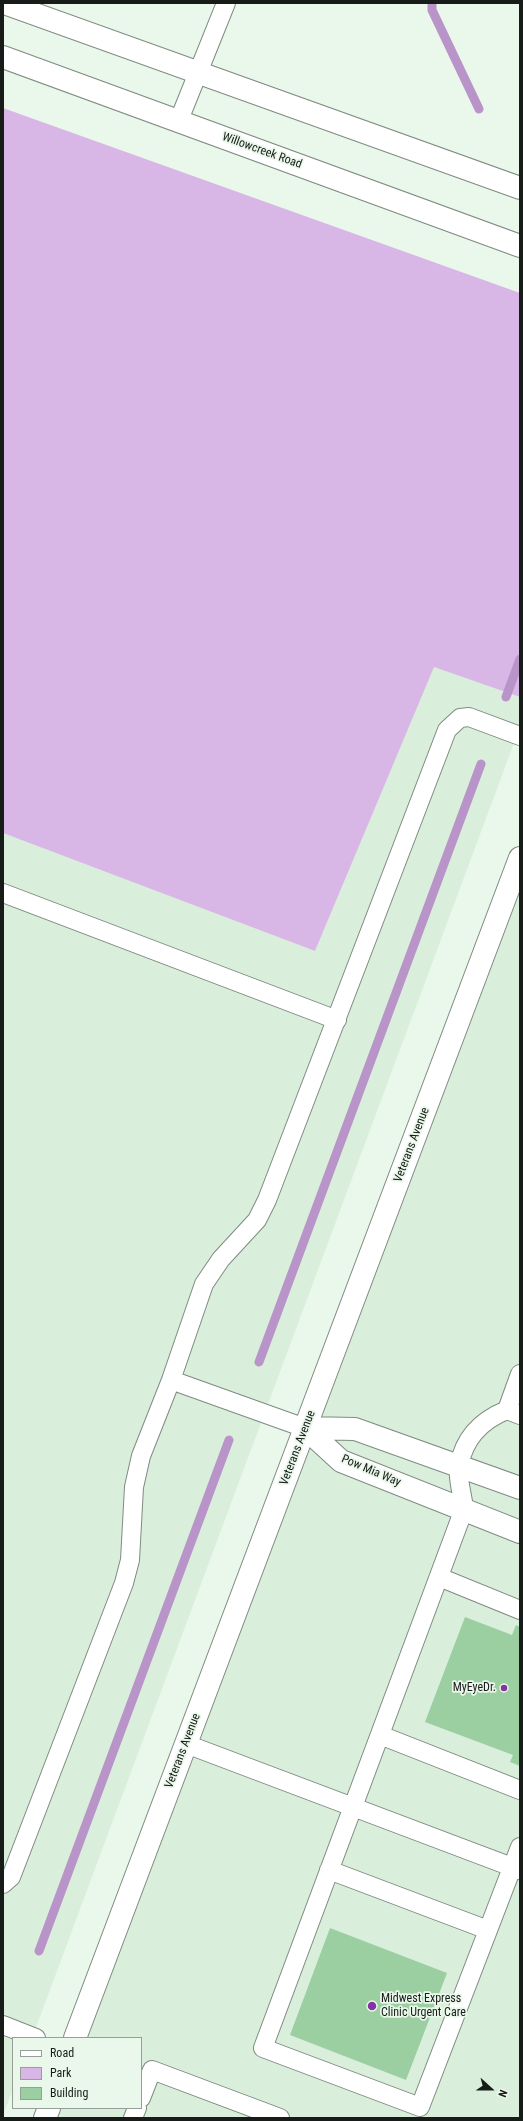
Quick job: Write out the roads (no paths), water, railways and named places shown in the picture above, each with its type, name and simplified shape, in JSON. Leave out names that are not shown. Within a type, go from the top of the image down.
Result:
[{"type":"street","points":[[4,3],[197,74],[520,188]]},
{"type":"street","name":"Willowcreek Road","points":[[3,57],[179,120],[520,246]]},
{"type":"street","name":"Veterans Avenue","points":[[75,2037],[520,858]]},
{"type":"street","points":[[305,1428],[355,1429],[520,1488]]},
{"type":"street","name":"Pow Mia Way","points":[[305,1428],[341,1461],[520,1532]]},
{"type":"lane","points":[[179,120],[226,3]]},
{"type":"lane","points":[[3,1884],[11,1877],[124,1583],[130,1560],[134,1487],[141,1456],[171,1380],[204,1284],[221,1259],[257,1220],[267,1200],[447,730],[460,718],[469,717],[520,736]]},
{"type":"lane","points":[[3,893],[336,1020]]},
{"type":"lane","points":[[520,1374],[514,1413],[491,1416],[479,1426],[468,1442],[459,1467],[464,1509],[263,2048],[420,2107],[488,1930],[516,1868],[520,1847]]},
{"type":"lane","points":[[171,1380],[305,1428]]},
{"type":"lane","points":[[439,1577],[520,1610]]},
{"type":"lane","points":[[380,1735],[520,1790]]},
{"type":"lane","points":[[186,1744],[516,1868]]},
{"type":"lane","points":[[329,1870],[488,1930]]},
{"type":"lane","points":[[3,2025],[33,2037]]},
{"type":"lane","points":[[142,2095],[152,2070],[280,2118]]},
{"type":"lane","points":[[224,2097],[241,2118]]},
{"type":"waterway","points":[[432,3],[432,10],[479,109]]},
{"type":"waterway","points":[[506,697],[520,659]]},
{"type":"waterway","points":[[259,1362],[481,764]]},
{"type":"waterway","points":[[39,1951],[229,1440]]},
{"type":"place","name":"MyEyeDr.","points":[[504,1688]]},
{"type":"place","name":"Midwest Express Clinic Urgent Care","points":[[372,2006]]}]
